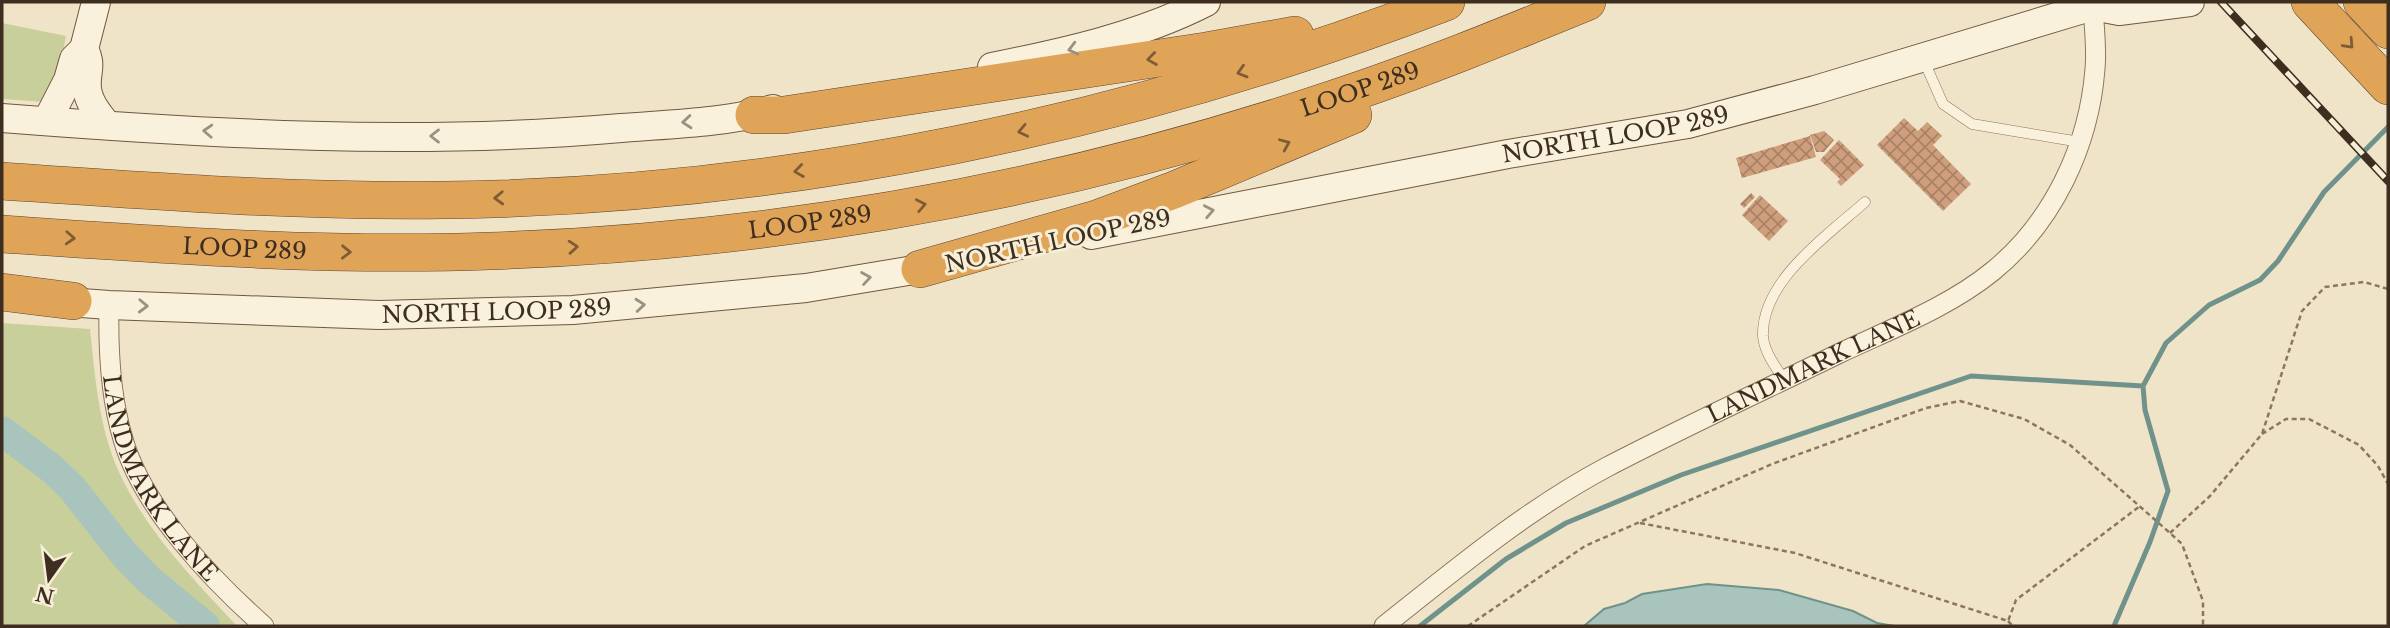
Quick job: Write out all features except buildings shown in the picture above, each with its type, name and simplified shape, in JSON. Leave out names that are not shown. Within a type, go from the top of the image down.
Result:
[{"type":"highway","points":[[754,115],[784,115],[1206,51],[1346,26],[1435,2]]},
{"type":"highway","points":[[2,181],[223,196],[353,200],[527,197],[725,181],[846,165],[935,149],[1121,107],[1299,54],[1446,2]]},
{"type":"highway","points":[[920,269],[1097,219],[1174,190],[1454,70],[1589,2]]},
{"type":"highway","name":"LOOP 289","points":[[2,234],[348,252],[476,251],[636,243],[728,234],[883,212],[1068,175],[1266,121],[1416,71],[1589,2]]},
{"type":"highway","points":[[2310,2],[2388,86]]},
{"type":"highway","points":[[2362,2],[2388,30]]},
{"type":"highway","points":[[2,292],[73,302]]},
{"type":"main road","points":[[47,121],[68,80],[74,59],[84,49],[96,2]]},
{"type":"main road","points":[[2,118],[337,136],[480,136],[589,131],[754,115],[783,106],[945,77],[1134,33],[1172,19],[1206,2]]},
{"type":"main road","name":"NORTH LOOP 289","points":[[2,298],[109,305],[379,315],[573,310],[806,288],[920,269],[1508,153],[1688,124],[1815,90],[2094,3],[2119,11],[2190,2]]},
{"type":"main road","points":[[84,49],[90,62],[87,81],[89,98],[107,125]]},
{"type":"street","name":"LANDMARK LANE","points":[[1384,626],[1541,505],[1606,468],[1924,313],[1992,273],[2020,247],[2049,209],[2075,160],[2095,69],[2094,3]]},
{"type":"street","name":"LANDMARK LANE","points":[[109,305],[108,350],[114,393],[123,439],[138,476],[165,520],[201,564],[264,626]]},
{"type":"lane","points":[[1922,58],[1943,104],[1972,124],[2080,142]]},
{"type":"lane","points":[[1784,380],[1763,338],[1766,313],[1777,286],[1821,240],[1865,202]]},
{"type":"path","points":[[2262,434],[2302,311],[2325,286],[2364,282],[2388,289]]},
{"type":"path","points":[[1468,626],[1585,546],[1772,464],[1926,408],[1960,401],[2024,419],[2070,445],[2182,544],[2203,601],[2203,626]]},
{"type":"path","points":[[2170,533],[2210,496],[2262,434],[2286,419],[2309,419],[2359,445],[2378,466],[2388,484]]},
{"type":"path","points":[[2008,621],[2016,600],[2140,506]]},
{"type":"path","points":[[1637,523],[1795,553],[2008,621],[2014,626]]},
{"type":"green space","points":[[2,23],[66,36],[56,88],[44,102],[2,99]]},
{"type":"green space","points":[[2,323],[90,329],[102,420],[119,472],[130,494],[157,534],[187,572],[237,626],[2,626]]},
{"type":"water","points":[[1707,584],[1779,590],[1853,611],[1877,623],[1894,626],[1584,626],[1604,609],[1625,603],[1642,594]]},
{"type":"waterway","points":[[2114,626],[2150,542],[2168,491],[2145,410],[2143,386],[2166,343],[2209,305],[2260,280],[2278,261],[2324,192],[2388,127]]},
{"type":"waterway","points":[[1420,626],[1506,559],[1566,523],[1681,475],[1971,376],[2143,386]]},
{"type":"waterway","points":[[2,431],[51,468],[72,488],[124,554],[148,579],[205,626]]},
{"type":"railway","points":[[2221,2],[2388,181]]}]
